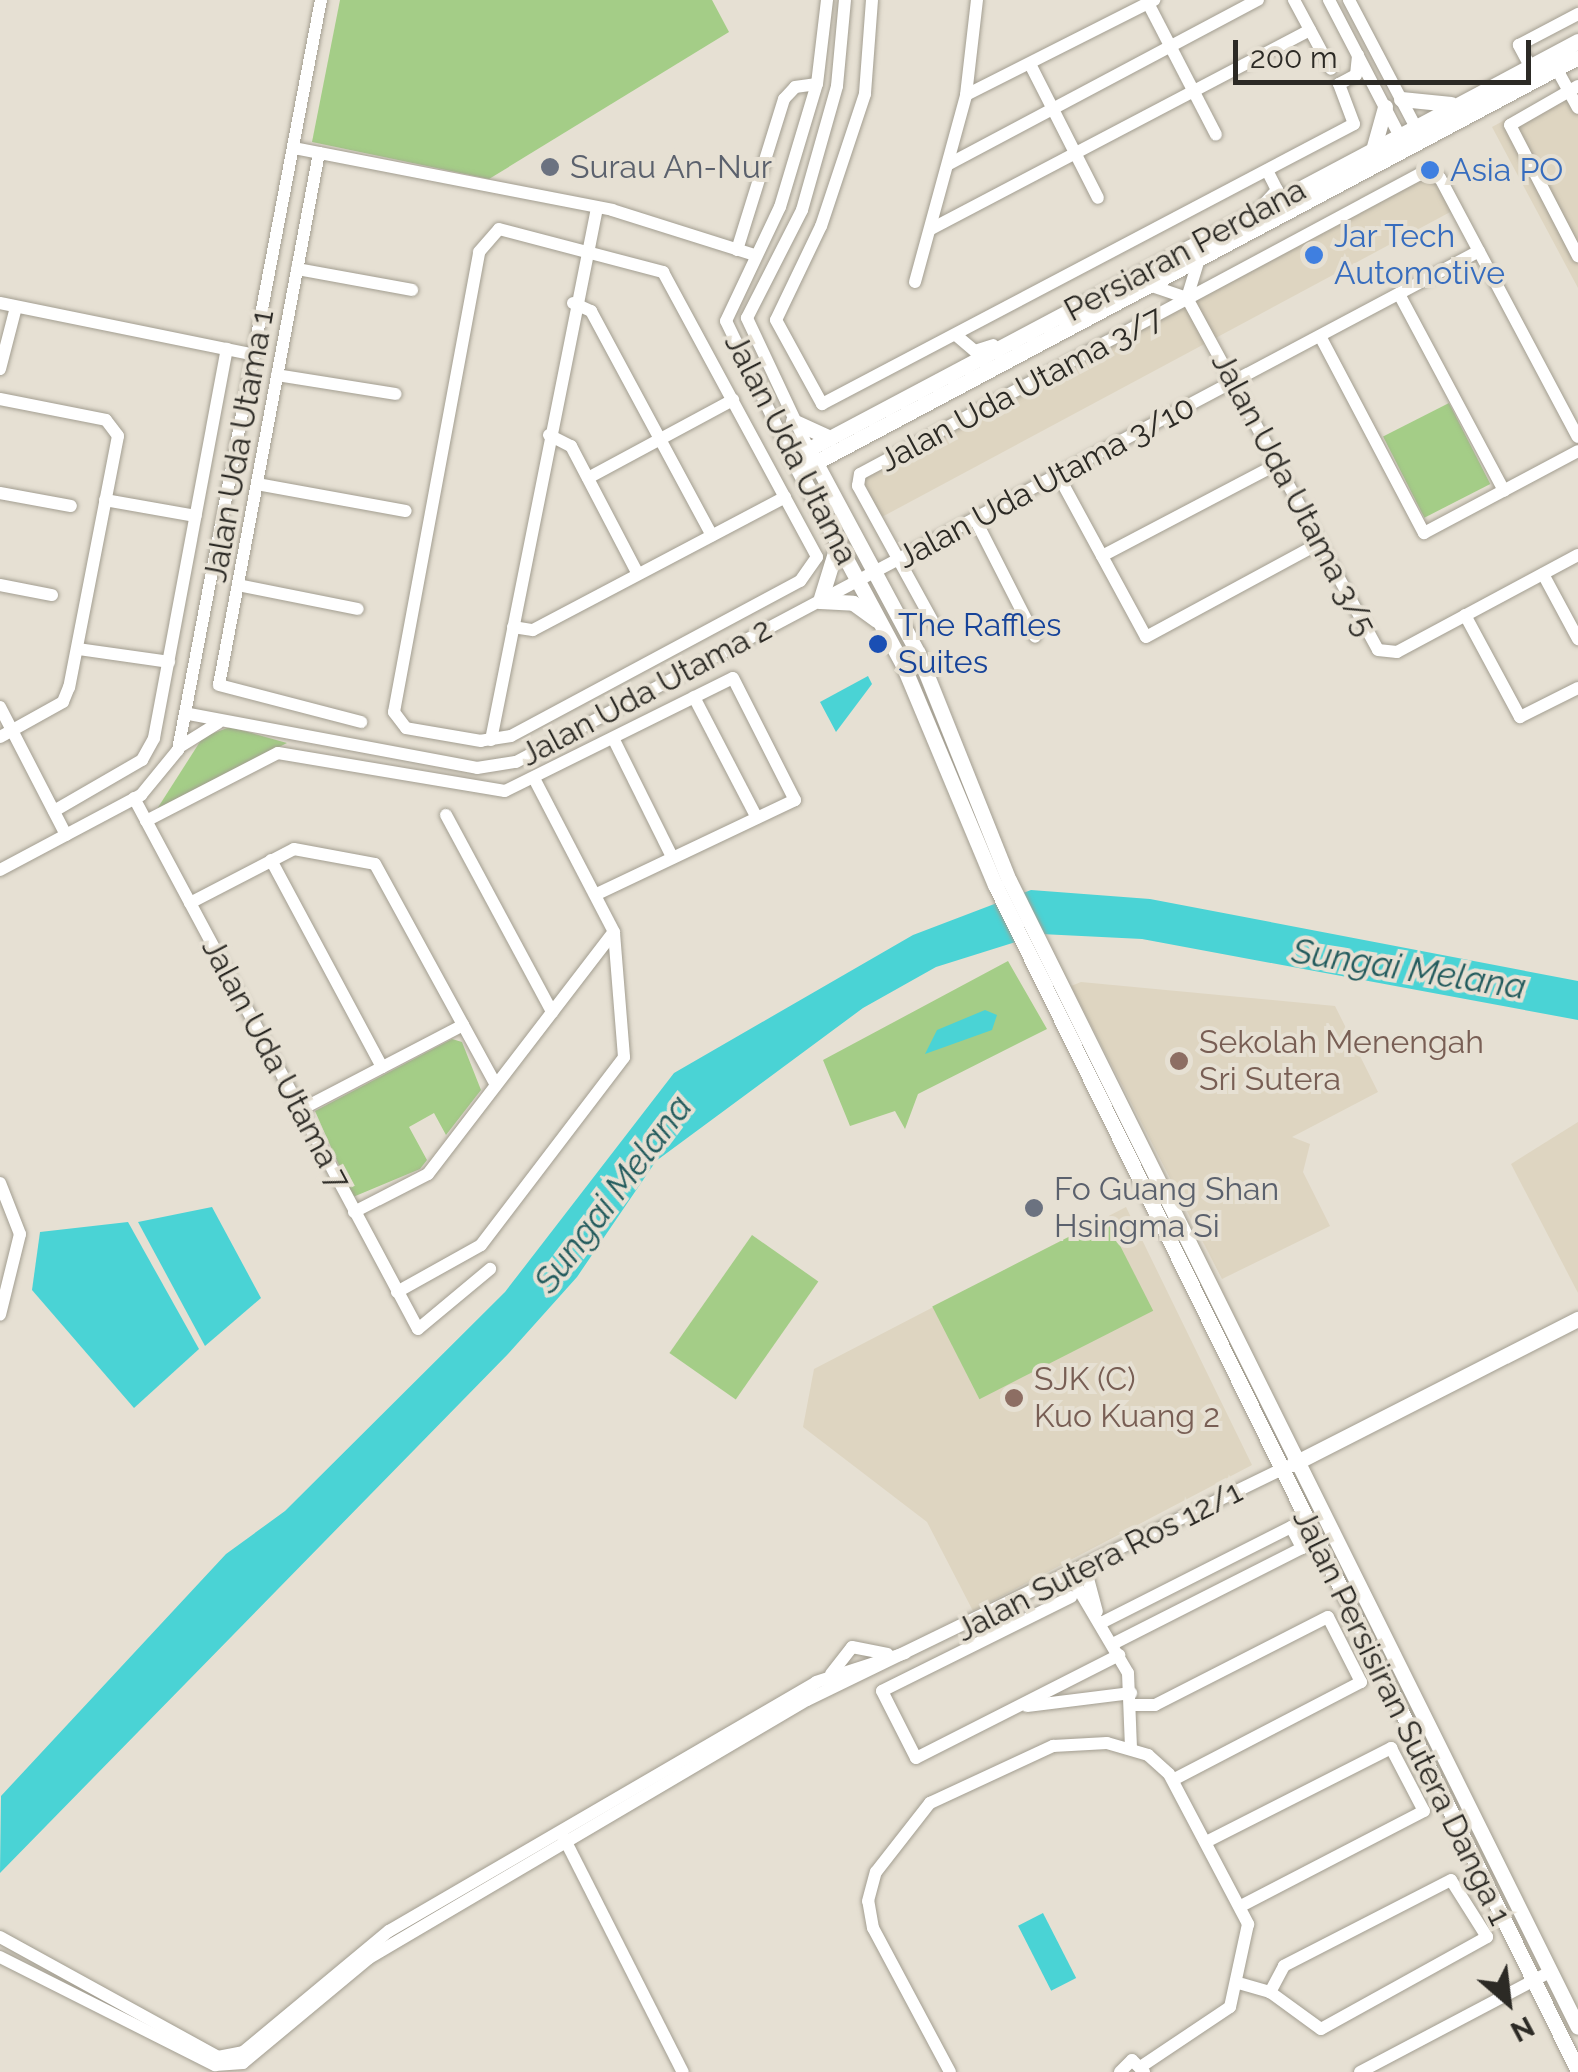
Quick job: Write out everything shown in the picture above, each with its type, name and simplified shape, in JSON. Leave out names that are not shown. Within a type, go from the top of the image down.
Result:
[{"type":"main road","name":"Persiaran Perdana","points":[[796,465],[1201,257],[1554,62],[1578,41]]},
{"type":"main road","name":"Persiaran Perdana","points":[[833,445],[908,397],[1043,325],[1373,150],[1411,138],[1464,101],[1530,66],[1578,58]]},
{"type":"main road","points":[[1373,150],[1393,103],[1464,101]]},
{"type":"main road","points":[[793,421],[833,445],[830,490]]},
{"type":"main road","name":"Jalan Uda Utama","points":[[812,456],[918,653],[1002,883]]},
{"type":"main road","name":"Jalan Uda Utama","points":[[796,465],[883,626],[1002,883]]},
{"type":"main road","points":[[838,543],[820,601],[853,603],[883,626]]},
{"type":"main road","name":"Jalan Persisiran Sutera Danga 1","points":[[1002,883],[1298,1462],[1578,2027]]},
{"type":"main road","name":"Jalan Persisiran Sutera Danga 1","points":[[1033,945],[1280,1470],[1578,2072]]},
{"type":"main road","name":"Jalan Persisiran Sutera Danga 1","points":[[1280,1470],[1578,1319]]},
{"type":"street","name":"Jalan Uda Utama 1","points":[[0,870],[134,798],[178,750],[196,678],[321,0]]},
{"type":"street","name":"Jalan Uda Utama","points":[[796,465],[728,336],[730,308],[780,207],[817,84],[827,0]]},
{"type":"street","name":"Jalan Uda Utama","points":[[812,456],[746,328],[802,210],[837,86],[845,0]]},
{"type":"street","points":[[872,0],[865,94],[776,334],[812,399],[834,402],[1356,122],[1340,84],[1356,74],[1358,55]]},
{"type":"street","points":[[915,282],[966,95],[977,0]]},
{"type":"street","points":[[949,164],[1258,0]]},
{"type":"street","points":[[1294,0],[1331,70]]},
{"type":"street","points":[[1329,0],[1358,55],[1393,103]]},
{"type":"street","points":[[1349,0],[1411,138]]},
{"type":"street","points":[[966,95],[1151,2],[1216,135]]},
{"type":"street","points":[[1530,66],[1519,45],[1578,14]]},
{"type":"street","points":[[931,229],[1310,30]]},
{"type":"street","points":[[1554,62],[1573,88],[1578,108]]},
{"type":"street","points":[[1030,64],[1098,198]]},
{"type":"street","points":[[737,250],[784,100],[794,87],[817,84]]},
{"type":"street","points":[[1573,88],[1513,120],[1510,130],[1578,256]]},
{"type":"street","points":[[294,148],[612,210],[754,255]]},
{"type":"street","points":[[319,153],[238,585],[224,692],[361,722]]},
{"type":"street","points":[[1247,217],[1275,195],[1268,170]]},
{"type":"street","name":"Jalan Uda Utama 3/7","points":[[898,560],[856,480],[1420,174],[1440,178],[1479,252]]},
{"type":"street","points":[[491,740],[574,304],[597,208]]},
{"type":"street","points":[[499,228],[586,248],[663,272],[817,557],[809,574],[491,740],[406,728],[394,712],[478,252],[499,228]]},
{"type":"street","points":[[1479,252],[1578,437]]},
{"type":"street","name":"Jalan Uda Utama 3/10","points":[[858,581],[1479,252]]},
{"type":"street","points":[[1149,285],[1188,299],[1201,257]]},
{"type":"street","points":[[772,267],[796,278]]},
{"type":"street","points":[[297,269],[412,290]]},
{"type":"street","points":[[1398,294],[1504,490]]},
{"type":"street","name":"Jalan Uda Utama 3/5","points":[[1188,299],[1385,654],[1578,555]]},
{"type":"street","points":[[0,304],[256,355]]},
{"type":"street","points":[[574,304],[591,311],[712,536]]},
{"type":"street","points":[[0,369],[16,307]]},
{"type":"street","points":[[957,336],[980,351],[1043,325]]},
{"type":"street","points":[[908,397],[960,360],[957,336]]},
{"type":"street","points":[[1320,336],[1424,532],[1578,451]]},
{"type":"street","points":[[54,812],[142,760],[170,662],[226,349]]},
{"type":"street","points":[[278,375],[396,394]]},
{"type":"street","points":[[0,400],[112,423],[117,443],[78,649],[62,702],[6,734]]},
{"type":"street","points":[[588,478],[732,400]]},
{"type":"street","points":[[549,435],[565,440],[638,574]]},
{"type":"street","points":[[1102,556],[1277,464]]},
{"type":"street","points":[[1058,475],[1146,636],[1320,543]]},
{"type":"street","points":[[257,484],[406,511]]},
{"type":"street","points":[[0,493],[71,506]]},
{"type":"street","points":[[513,627],[534,630],[784,497]]},
{"type":"street","points":[[105,500],[196,516]]},
{"type":"street","points":[[975,519],[1035,637]]},
{"type":"street","points":[[898,560],[934,624]]},
{"type":"street","points":[[1543,574],[1578,639]]},
{"type":"street","name":"Jalan Uda Utama 2","points":[[189,714],[477,768],[516,762],[858,581]]},
{"type":"street","points":[[0,585],[52,595]]},
{"type":"street","points":[[238,585],[358,609]]},
{"type":"street","points":[[1465,616],[1516,712],[1525,717],[1578,688]]},
{"type":"street","points":[[78,649],[170,662]]},
{"type":"street","points":[[178,750],[225,721],[202,703],[196,678]]},
{"type":"street","points":[[146,821],[278,753],[492,792],[536,782],[733,678],[796,792],[787,806],[594,895]]},
{"type":"street","points":[[694,697],[757,818]]},
{"type":"street","points":[[0,707],[6,734],[66,834]]},
{"type":"street","points":[[615,742],[672,857]]},
{"type":"street","points":[[397,1292],[481,1245],[620,1072],[614,932],[536,782]]},
{"type":"street","name":"Jalan Uda Utama 7","points":[[134,798],[418,1329],[490,1269]]},
{"type":"street","points":[[446,815],[552,1012]]},
{"type":"street","points":[[190,904],[294,849],[375,864],[496,1085]]},
{"type":"street","points":[[271,860],[382,1067]]},
{"type":"street","points":[[354,1212],[428,1174],[614,932]]},
{"type":"street","points":[[300,1110],[463,1025]]},
{"type":"street","points":[[0,1183],[20,1234],[0,1315]]},
{"type":"street","name":"Jalan Sutera Ros 12/1","points":[[865,1670],[917,1651],[1079,1574],[1280,1470]]},
{"type":"street","points":[[1014,1708],[1302,1548],[1291,1527],[1100,1617]]},
{"type":"street","points":[[1079,1574],[1116,1649],[1131,1699],[1132,1748]]},
{"type":"street","name":"Jalan Sutera Ros 12/1","points":[[1014,1708],[916,1758],[882,1692],[1071,1597]]},
{"type":"street","points":[[1014,1708],[1131,1699],[1155,1705],[1328,1617],[1361,1682],[1173,1780]]},
{"type":"street","points":[[664,1778],[830,1676],[852,1647],[895,1655]]},
{"type":"street","name":"Jalan Sutera Ros 12/1","points":[[865,1670],[895,1655],[917,1651]]},
{"type":"street","points":[[830,1676],[865,1670]]},
{"type":"street","points":[[0,1937],[230,2056],[389,1932],[865,1670]]},
{"type":"street","points":[[950,2072],[873,1928],[868,1902],[876,1872],[930,1803],[997,1766],[1052,1746],[1132,1748],[1173,1780],[1240,1906],[1250,1945],[1242,1984],[1207,2030],[1143,2069],[1128,2061],[1120,2072]]},
{"type":"street","points":[[1206,1842],[1391,1748],[1424,1811],[1240,1906]]},
{"type":"street","points":[[0,1956],[216,2065],[243,2063],[369,1958],[563,1836]]},
{"type":"street","points":[[563,1836],[683,2072]]},
{"type":"street","points":[[1242,1984],[1270,1992],[1321,2030],[1487,1937],[1451,1880],[1284,1966],[1270,1992]]},
{"type":"street","points":[[1360,2072],[1550,1972]]},
{"type":"shaded area","points":[[1578,80],[1578,288],[1492,127]]},
{"type":"shaded area","points":[[1421,178],[1437,181],[1454,210],[880,518],[862,477]]},
{"type":"shaded area","name":"Sekolah Menengah Sri Sutera","points":[[1081,982],[1335,1006],[1378,1092],[1292,1137],[1310,1144],[1303,1172],[1330,1226],[1222,1279],[1071,986]]},
{"type":"shaded area","points":[[1578,1122],[1578,1293],[1511,1164]]},
{"type":"shaded area","name":"SJK (C) Kuo Kuang 2","points":[[1126,1207],[1252,1465],[973,1611],[927,1522],[803,1427],[814,1369]]},
{"type":"green space","points":[[340,0],[712,0],[729,32],[489,179],[312,142]]},
{"type":"green space","points":[[1449,403],[1490,484],[1424,518],[1383,437]]},
{"type":"green space","points":[[230,727],[287,743],[157,809],[203,737]]},
{"type":"green space","points":[[1008,961],[1047,1029],[918,1094],[905,1129],[895,1111],[850,1126],[823,1060]]},
{"type":"green space","points":[[452,1039],[462,1042],[481,1090],[446,1135],[434,1113],[409,1127],[427,1160],[420,1169],[353,1197],[315,1111]]},
{"type":"green space","points":[[1106,1218],[1153,1311],[979,1399],[932,1307]]},
{"type":"green space","points":[[752,1235],[818,1281],[736,1399],[669,1353]]},
{"type":"water","points":[[868,676],[872,684],[836,732],[820,702]]},
{"type":"water","name":"Sungai Melana","points":[[1031,890],[1150,899],[1578,981],[1578,1020],[1142,939],[1041,934],[936,967],[863,1008],[656,1161],[577,1277],[508,1354],[0,1873],[1,1796],[226,1554],[285,1511],[505,1292],[674,1073],[913,935]]},
{"type":"water","points":[[985,1010],[997,1015],[992,1030],[925,1054],[937,1030]]},
{"type":"water","points":[[212,1207],[261,1298],[205,1346],[138,1222]]},
{"type":"water","points":[[128,1222],[199,1349],[134,1408],[32,1290],[40,1232]]},
{"type":"water","points":[[1043,1913],[1076,1978],[1051,1991],[1018,1926]]},
{"type":"place","name":"Surau An-Nur","points":[[550,167]]},
{"type":"place","name":"Asia PO","points":[[1430,170]]},
{"type":"place","name":"Jar Tech Automotive","points":[[1314,255]]},
{"type":"place","name":"The Raffles Suites","points":[[878,644]]},
{"type":"place","name":"Sekolah Menengah Sri Sutera","points":[[1179,1061]]},
{"type":"place","name":"Fo Guang Shan Hsingma Si","points":[[1034,1208]]},
{"type":"place","name":"SJK (C) Kuo Kuang 2","points":[[1014,1398]]}]
